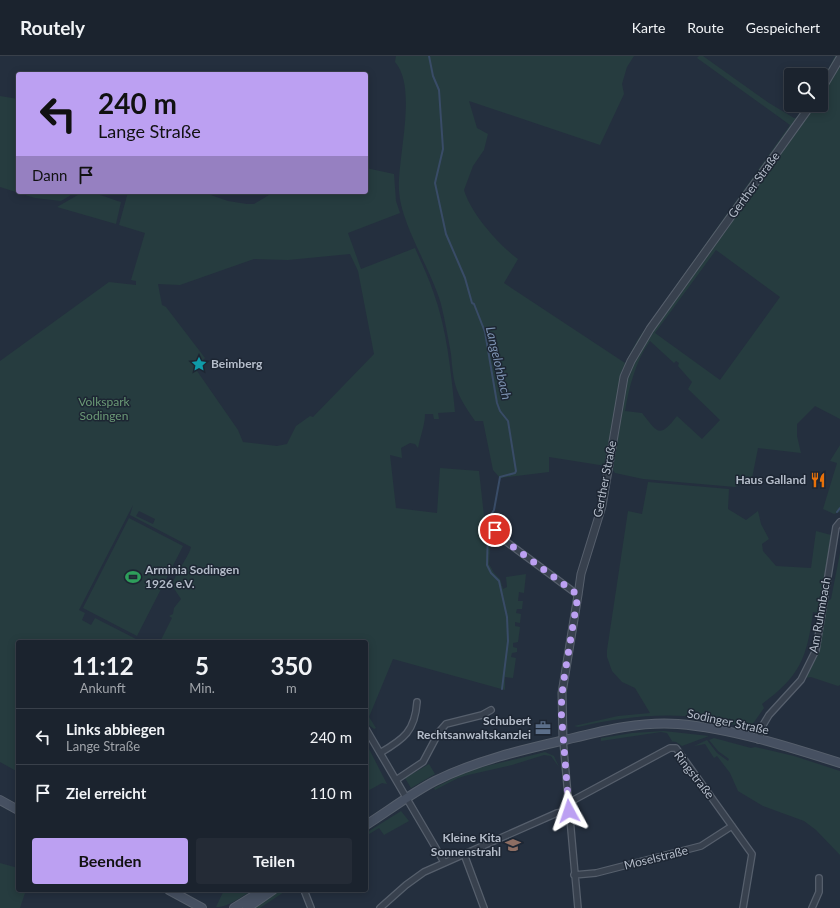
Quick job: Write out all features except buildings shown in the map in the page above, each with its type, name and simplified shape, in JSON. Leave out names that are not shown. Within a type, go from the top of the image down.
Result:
[{"type":"main road","name":"Sodinger Straße","points":[[368,824],[434,781],[466,768],[563,740],[615,728],[661,724],[704,727],[759,740],[840,763]]},
{"type":"main road","points":[[0,800],[16,809]]},
{"type":"main road","points":[[173,892],[202,908]]},
{"type":"main road","points":[[234,908],[260,892]]},
{"type":"main road","points":[[246,908],[270,892]]},
{"type":"street","points":[[828,78],[840,58]]},
{"type":"street","name":"Gerther Straße","points":[[578,908],[563,740],[562,693],[581,574],[602,506],[624,377],[631,361],[650,329],[806,112]]},
{"type":"street","name":"Am Ruhmbach","points":[[759,740],[762,728],[769,715],[801,680],[816,650],[836,527],[840,522]]},
{"type":"street","points":[[491,525],[504,540],[578,595]]},
{"type":"street","points":[[380,754],[400,742],[406,736],[414,719],[417,702]]},
{"type":"street","points":[[396,780],[423,762],[439,732],[446,724],[482,716],[491,710]]},
{"type":"street","points":[[368,733],[444,862]]},
{"type":"street","name":"Ringstraße","points":[[568,803],[670,748],[676,748],[753,858],[743,908]]},
{"type":"street","points":[[380,908],[424,872],[557,813],[569,811]]},
{"type":"street","name":"Moselstraße","points":[[574,875],[596,873],[701,846],[732,826]]},
{"type":"street","points":[[464,854],[484,908]]},
{"type":"street","points":[[812,908],[819,892],[819,878]]},
{"type":"street","points":[[305,892],[311,908]]},
{"type":"green space","points":[[396,56],[634,56],[627,67],[622,84],[624,94],[600,145],[469,101],[477,128],[488,134],[484,150],[473,166],[464,190],[473,209],[486,228],[518,259],[504,283],[625,363],[638,339],[790,125],[697,58],[699,56],[703,56],[769,103],[796,118],[801,112],[828,112],[828,70],[835,56],[840,56],[840,419],[815,406],[797,424],[797,436],[801,453],[758,448],[752,478],[735,487],[643,479],[615,473],[613,470],[621,411],[606,466],[549,457],[549,472],[500,478],[493,470],[483,421],[475,421],[457,390],[441,304],[405,218],[401,204],[399,177],[406,106],[405,88],[402,74],[395,62]],"holes":[[[716,250],[780,297],[720,380],[655,333]],[[650,341],[674,363],[676,361],[679,363],[678,366],[692,382],[688,389],[720,420],[702,439],[677,416],[666,428],[659,431],[655,429],[642,413],[625,411],[637,365]]]},
{"type":"green space","points":[[0,96],[16,99],[16,192],[0,187]]},
{"type":"green space","name":"Volkspark Sodingen","points":[[368,168],[394,174],[396,201],[400,213],[348,233],[361,269],[415,248],[427,274],[442,320],[450,366],[455,412],[438,413],[439,419],[434,419],[433,414],[425,414],[418,448],[415,444],[410,443],[401,448],[402,458],[390,455],[396,508],[437,513],[440,468],[479,471],[485,525],[491,531],[489,564],[494,573],[500,579],[503,589],[507,587],[506,577],[526,574],[524,593],[519,592],[518,601],[523,601],[522,609],[517,609],[516,613],[521,614],[520,623],[515,622],[515,626],[520,627],[518,642],[513,643],[513,647],[517,648],[517,652],[512,653],[511,657],[516,658],[513,678],[505,677],[505,690],[393,659],[369,717],[376,728],[374,729],[368,724],[368,640],[161,640],[172,618],[169,616],[173,614],[174,608],[181,599],[173,585],[173,582],[191,547],[130,515],[133,505],[79,610],[85,613],[82,620],[91,625],[95,618],[136,640],[16,640],[16,771],[0,762],[0,361],[109,282],[136,285],[136,281],[131,280],[145,233],[119,225],[127,194],[208,194],[228,201],[254,204],[271,194],[368,194]],"holes":[[[350,254],[358,271],[374,354],[313,417],[310,416],[296,426],[287,444],[277,446],[243,442],[238,430],[195,368],[205,358],[166,307],[162,305],[158,284],[180,285],[254,259],[288,260]],[[139,511],[155,519],[153,524],[136,516]]]},
{"type":"green space","points":[[22,194],[73,194],[61,201],[35,198]]},
{"type":"green space","points":[[80,194],[97,194],[121,202],[116,224],[57,207]]},
{"type":"green space","points":[[840,445],[840,512],[834,514],[823,509],[837,463],[830,461]]},
{"type":"green space","points":[[648,482],[729,489],[728,509],[746,520],[758,511],[761,524],[769,539],[762,544],[763,551],[776,566],[811,568],[816,531],[831,535],[819,613],[813,612],[808,642],[800,665],[785,684],[762,704],[764,708],[752,725],[742,726],[707,718],[674,715],[642,716],[578,727],[574,726],[618,716],[650,713],[635,688],[622,682],[612,671],[607,657],[628,511],[642,514]]},
{"type":"green space","name":"Arminia Sodingen 1926 e.V.","points":[[129,518],[183,546],[137,636],[83,608]]},
{"type":"green space","points":[[840,553],[840,685],[838,686],[811,677],[805,678],[816,654],[826,602],[831,599]]},
{"type":"green space","points":[[664,731],[709,736],[682,746],[676,742],[669,741],[672,741],[667,733],[661,732],[601,741],[601,738],[632,733]]},
{"type":"green space","points":[[714,738],[751,748],[755,747],[794,756],[840,771],[840,855],[816,830],[804,821],[763,806],[738,791],[730,773],[717,756],[714,758],[705,744],[694,746],[707,740],[717,753],[728,761],[729,759],[718,751],[709,740]]},
{"type":"green space","points":[[368,747],[387,784],[382,783],[368,791]]},
{"type":"green space","points":[[545,752],[554,756],[559,767],[551,756],[544,755],[512,765],[458,778],[435,790],[434,788],[470,770]]},
{"type":"green space","points":[[429,764],[435,774],[411,788],[405,778]]},
{"type":"green space","points":[[401,811],[409,821],[384,835],[379,828],[368,835],[368,832]]},
{"type":"green space","points":[[0,863],[16,867],[16,892],[25,892],[20,908],[0,908]]},
{"type":"green space","points":[[223,892],[249,892],[230,904],[216,907]]},
{"type":"green space","points":[[273,892],[284,892],[260,908],[251,908]]},
{"type":"waterway","name":"Langelohbach","points":[[429,56],[433,76],[439,90],[443,149],[435,183],[446,234],[465,278],[472,303],[474,304],[485,332],[497,403],[500,411],[508,421],[516,471],[515,473],[500,477],[494,510],[491,515],[488,529],[487,565],[491,573],[499,581],[507,617],[508,641],[502,689]]},
{"type":"waterway","points":[[837,512],[840,508]]},
{"type":"place","name":"Beimberg","points":[[199,364]]},
{"type":"place","name":"Haus Galland","points":[[818,480]]},
{"type":"place","name":"Arminia Sodingen 1926 e.V.","points":[[133,577]]},
{"type":"place","name":"Schubert Rechtsanwaltskanzlei","points":[[543,728]]},
{"type":"place","name":"Kleine Kita Sonnenstrahl","points":[[513,845]]},
{"type":"route","points":[[495,530],[504,540],[578,595],[563,685],[561,709],[569,811]]}]
